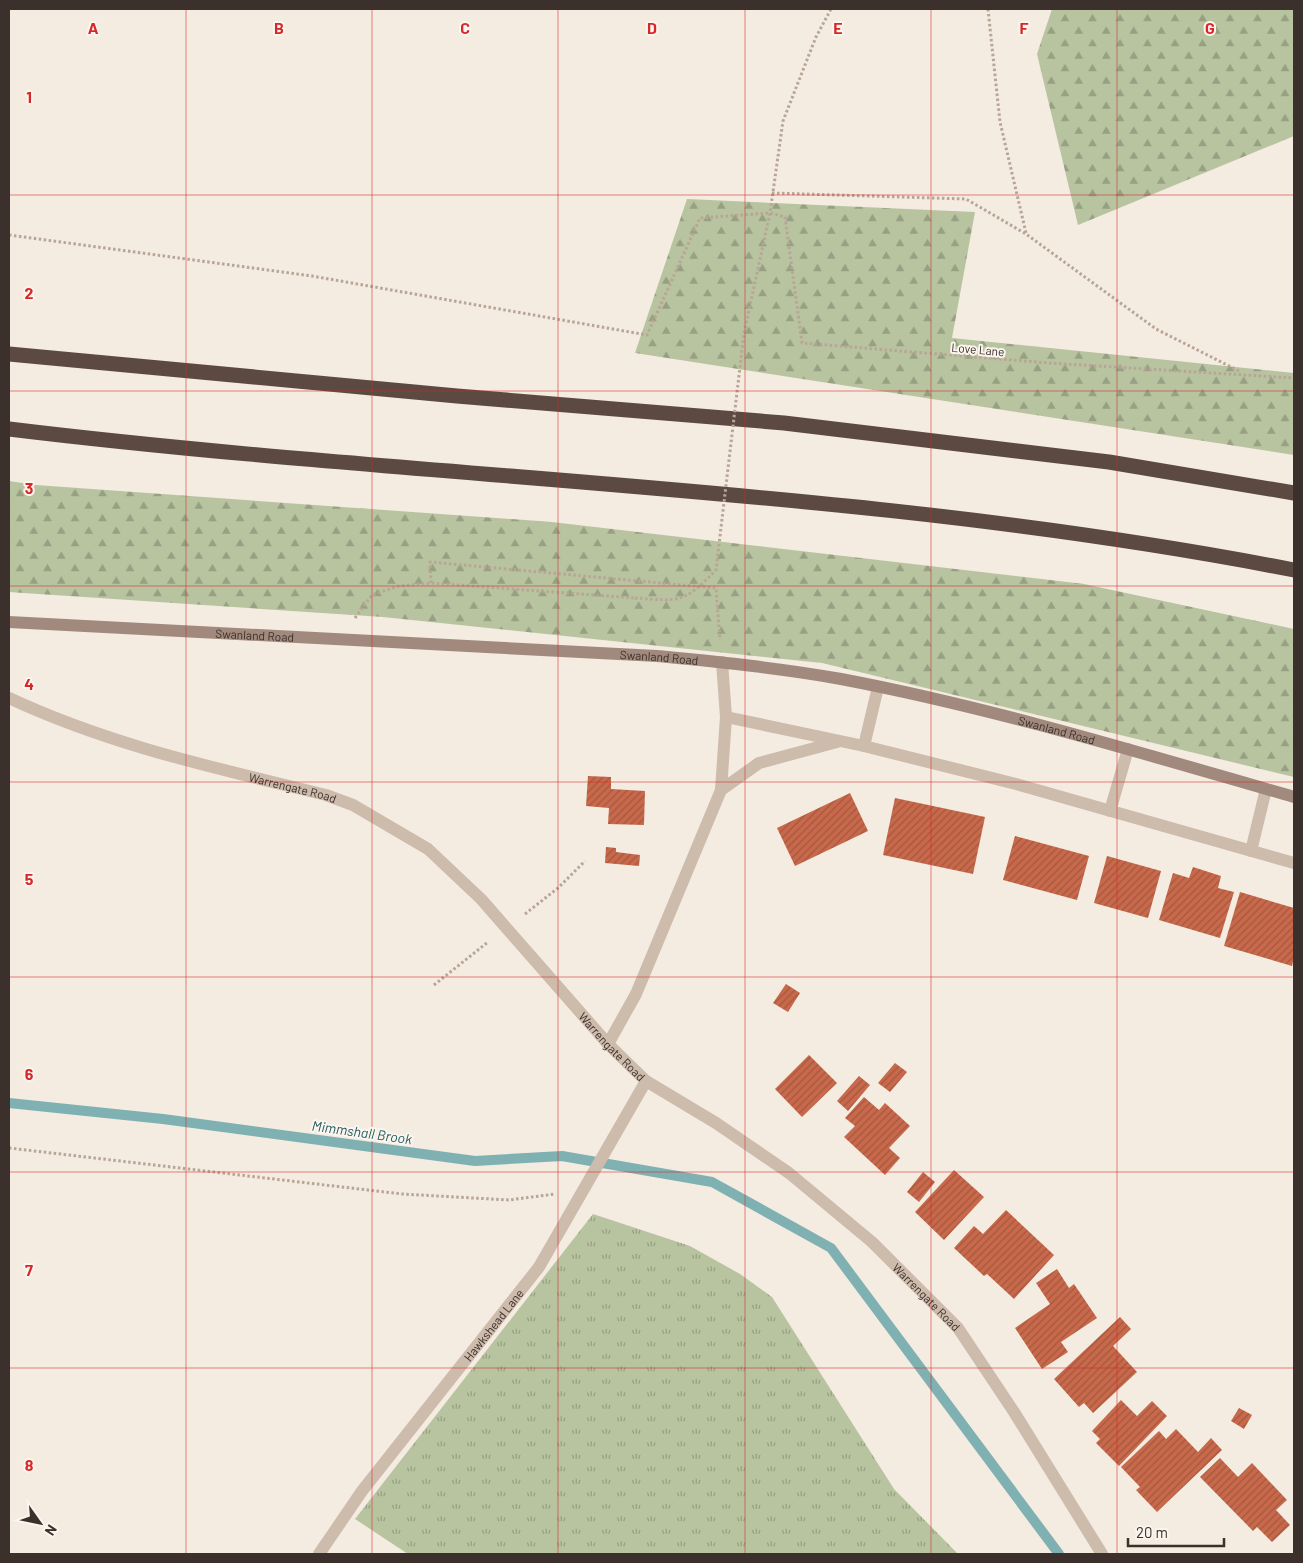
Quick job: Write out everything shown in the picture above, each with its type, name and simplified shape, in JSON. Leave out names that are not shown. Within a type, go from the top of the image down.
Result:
[{"type":"highway","points":[[9,354],[447,396],[784,423],[1109,462],[1294,493]]},
{"type":"highway","points":[[9,429],[203,450],[864,506],[1123,540],[1294,570]]},
{"type":"street","name":"Swanland Road","points":[[9,622],[657,656],[722,662],[840,679],[985,710],[1294,797]]},
{"type":"street","points":[[608,1044],[636,994],[721,790],[726,718],[722,662]]},
{"type":"street","points":[[864,746],[878,687]]},
{"type":"street","name":"Warrengate Road","points":[[9,698],[54,719],[154,753],[326,795],[352,805],[428,849],[475,892],[608,1044],[646,1081],[716,1123],[789,1173],[872,1242],[958,1328],[1014,1412],[1102,1554]]},
{"type":"street","points":[[726,718],[864,746],[1016,784],[1294,863]]},
{"type":"street","points":[[721,790],[759,763],[840,741]]},
{"type":"street","points":[[1110,811],[1128,749]]},
{"type":"street","points":[[1250,851],[1266,789]]},
{"type":"street","name":"Hawkshead Lane","points":[[319,1554],[362,1490],[539,1267],[579,1201],[610,1141],[646,1081]]},
{"type":"path","points":[[338,640],[372,595],[399,586],[431,583],[677,600],[697,589],[716,570],[744,333],[770,212],[783,121],[816,37],[831,9]]},
{"type":"path","points":[[988,9],[1000,122],[1026,234]]},
{"type":"path","points":[[772,193],[966,199],[1026,234],[1156,329],[1244,374]]},
{"type":"path","points":[[9,235],[312,276],[647,335],[700,218],[770,212]]},
{"type":"path","name":"Love Lane","points":[[770,212],[785,217],[802,343],[1049,364],[1294,378]]},
{"type":"path","points":[[431,583],[430,562],[716,588],[722,662]]},
{"type":"path","points":[[9,1148],[402,1194],[509,1200],[562,1194],[579,1201]]},
{"type":"green space","points":[[1052,9],[1294,9],[1294,136],[1078,225],[1037,54]]},
{"type":"green space","points":[[687,199],[975,212],[952,338],[1294,373],[1294,455],[635,353]]},
{"type":"green space","points":[[9,481],[36,485],[552,522],[1084,584],[1294,629],[1294,777],[822,663],[383,617],[9,592]]},
{"type":"green space","points":[[593,1214],[690,1246],[740,1274],[772,1297],[894,1489],[958,1554],[408,1554],[355,1519]]},
{"type":"building","points":[[588,776],[611,777],[611,789],[645,791],[644,825],[608,824],[609,808],[586,806]]},
{"type":"building","points":[[850,793],[868,831],[795,866],[777,828]]},
{"type":"building","points":[[895,798],[985,817],[973,874],[883,855]]},
{"type":"building","points":[[1015,836],[1089,856],[1077,900],[1003,880]]},
{"type":"building","points":[[606,847],[616,848],[616,852],[640,855],[639,866],[605,863]]},
{"type":"building","points":[[1107,856],[1161,871],[1148,918],[1094,903]]},
{"type":"building","points":[[1193,867],[1221,876],[1218,888],[1234,892],[1220,938],[1159,920],[1173,873],[1189,878]]},
{"type":"building","points":[[1240,892],[1294,908],[1294,957],[1292,966],[1224,946]]},
{"type":"building","points":[[786,984],[800,993],[788,1012],[773,1003]]},
{"type":"building","points":[[809,1055],[837,1083],[802,1117],[775,1089]]},
{"type":"building","points":[[895,1063],[907,1072],[890,1092],[878,1083]]},
{"type":"building","points":[[859,1076],[870,1085],[848,1111],[837,1101]]},
{"type":"building","points":[[864,1097],[879,1110],[885,1103],[910,1126],[889,1148],[900,1158],[885,1175],[844,1137],[855,1126],[845,1118]]},
{"type":"building","points":[[954,1170],[984,1197],[944,1240],[915,1212]]},
{"type":"building","points":[[923,1172],[935,1182],[919,1202],[907,1192]]},
{"type":"building","points":[[1006,1210],[1054,1255],[1014,1299],[987,1274],[984,1276],[954,1248],[974,1226],[983,1234]]},
{"type":"building","points":[[1057,1269],[1069,1288],[1074,1284],[1097,1318],[1061,1342],[1068,1352],[1042,1369],[1015,1328],[1050,1304],[1036,1283]]},
{"type":"building","points":[[1120,1317],[1131,1329],[1113,1346],[1137,1372],[1093,1413],[1084,1403],[1079,1407],[1054,1379]]},
{"type":"building","points":[[1121,1400],[1137,1416],[1152,1401],[1167,1416],[1119,1466],[1096,1443],[1100,1439],[1092,1431]]},
{"type":"building","points":[[1239,1408],[1252,1415],[1244,1429],[1231,1421]]},
{"type":"building","points":[[1176,1429],[1198,1452],[1211,1438],[1222,1450],[1157,1512],[1136,1490],[1140,1487],[1121,1467],[1159,1431],[1166,1439]]},
{"type":"building","points":[[1220,1458],[1238,1477],[1252,1463],[1287,1500],[1276,1510],[1290,1525],[1272,1542],[1257,1527],[1253,1531],[1200,1477]]},
{"type":"waterway","name":"Mimmshall Brook","points":[[9,1103],[163,1119],[475,1161],[562,1156],[712,1182],[831,1248],[1059,1554]]}]
